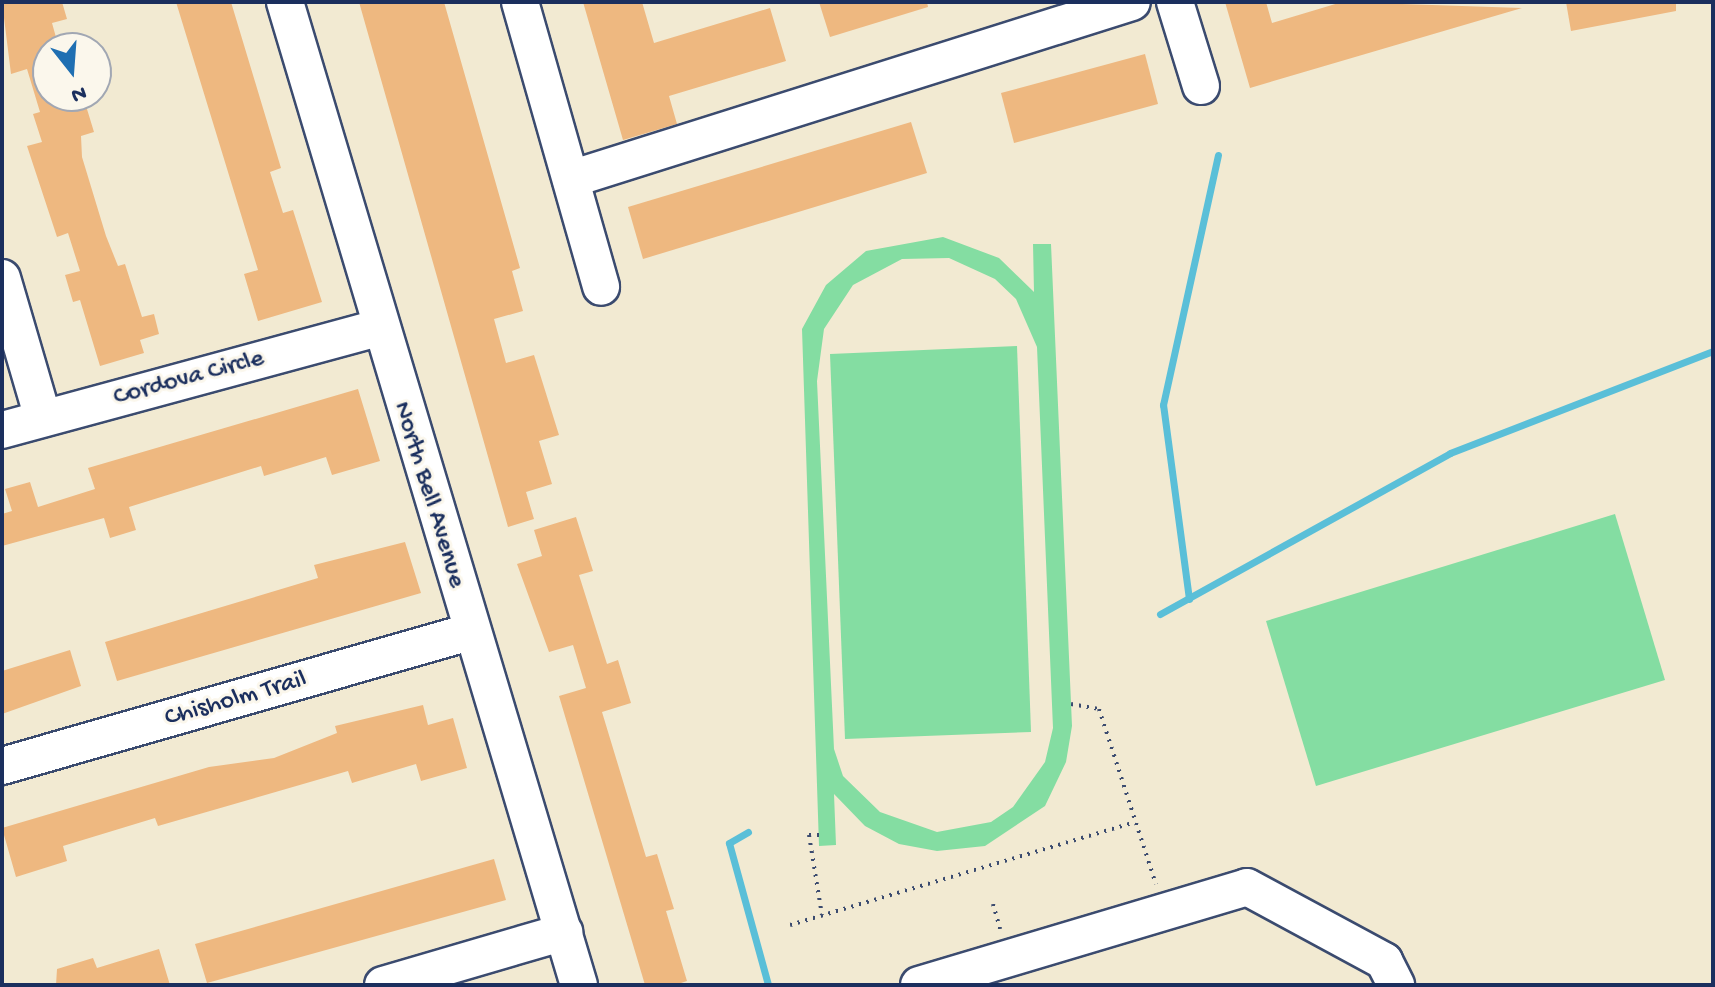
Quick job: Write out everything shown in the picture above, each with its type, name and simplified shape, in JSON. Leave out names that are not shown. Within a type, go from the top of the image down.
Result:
[{"type":"street","name":"North Bell Avenue","points":[[285,2],[377,328],[579,985]]},
{"type":"street","points":[[520,2],[601,287]]},
{"type":"street","points":[[571,179],[1132,2]]},
{"type":"street","points":[[1175,2],[1201,86]]},
{"type":"street","points":[[2,278],[43,418]]},
{"type":"street","name":"Cordova Circle","points":[[2,430],[377,328]]},
{"type":"street","name":"Chisholm Trail","points":[[2,766],[470,632]]},
{"type":"street","points":[[919,985],[1247,887],[1384,961],[1396,985]]},
{"type":"street","points":[[383,985],[564,932]]},
{"type":"path","points":[[1071,704],[1099,709],[1135,822],[1162,888]]},
{"type":"path","points":[[790,925],[1135,822]]},
{"type":"path","points":[[819,835],[809,835],[822,915]]},
{"type":"path","points":[[993,904],[1002,933]]},
{"type":"green space","points":[[943,237],[999,258],[1034,292],[1033,244],[1051,244],[1072,726],[1066,762],[1045,806],[985,846],[937,851],[899,844],[865,826],[834,794],[836,845],[819,846],[802,329],[826,285],[866,251]],"holes":[[[949,258],[995,279],[1016,299],[1037,347],[1053,728],[1045,762],[1013,807],[991,822],[937,832],[880,812],[843,776],[834,749],[817,381],[824,329],[853,285],[902,259]]]},
{"type":"green space","points":[[1017,346],[1031,732],[845,739],[830,354]]},
{"type":"green space","points":[[1615,514],[1665,680],[1316,786],[1266,621]]},
{"type":"building","points":[[2,2],[62,2],[67,19],[52,23],[55,32],[32,32],[32,86],[27,69],[11,74]]},
{"type":"building","points":[[176,2],[231,2],[281,168],[270,172],[283,213],[293,210],[322,302],[258,321],[244,274],[258,270]]},
{"type":"building","points":[[359,2],[444,2],[520,268],[512,271],[523,311],[494,319],[506,363],[534,355],[559,435],[539,441],[552,484],[526,492],[534,519],[508,527]]},
{"type":"building","points":[[583,2],[642,2],[654,43],[770,8],[786,61],[669,96],[677,124],[623,140]]},
{"type":"building","points":[[819,2],[927,2],[928,7],[830,37]]},
{"type":"building","points":[[1225,2],[1266,2],[1272,23],[1342,2],[1522,8],[1250,88]]},
{"type":"building","points":[[1566,2],[1676,2],[1676,11],[1571,31]]},
{"type":"building","points":[[1145,54],[1158,104],[1014,143],[1001,93]]},
{"type":"building","points":[[88,112],[94,132],[81,136],[82,157],[106,236],[118,266],[125,264],[142,317],[154,314],[159,334],[140,340],[144,353],[100,366],[80,300],[73,302],[65,275],[80,271],[68,233],[57,237],[27,146],[42,142],[33,114]]},
{"type":"building","points":[[911,122],[927,173],[643,259],[628,207]]},
{"type":"building","points":[[358,389],[380,461],[332,475],[326,457],[264,476],[261,466],[129,507],[136,530],[110,538],[104,518],[2,546],[2,514],[12,511],[5,489],[30,482],[38,507],[95,489],[88,468]]},
{"type":"building","points":[[576,517],[593,571],[579,575],[607,664],[618,660],[631,703],[602,712],[646,857],[657,854],[674,909],[666,911],[687,981],[675,985],[645,985],[559,696],[586,688],[573,645],[549,652],[517,564],[542,556],[534,530]]},
{"type":"building","points":[[405,542],[421,593],[117,681],[105,642],[318,578],[314,565]]},
{"type":"building","points":[[70,650],[81,686],[2,714],[2,671]]},
{"type":"building","points":[[423,705],[428,725],[453,718],[467,768],[421,781],[416,764],[352,783],[348,771],[158,826],[155,818],[63,846],[67,861],[16,877],[2,828],[209,767],[274,758],[337,733],[335,726]]},
{"type":"building","points":[[494,859],[506,900],[207,983],[195,944]]},
{"type":"building","points":[[159,949],[170,985],[56,985],[57,969],[93,958],[97,968]]},
{"type":"waterway","points":[[1189,599],[1163,405],[1218,155]]},
{"type":"waterway","points":[[1160,614],[1450,453],[1713,351]]},
{"type":"waterway","points":[[748,832],[729,843],[768,985]]}]
